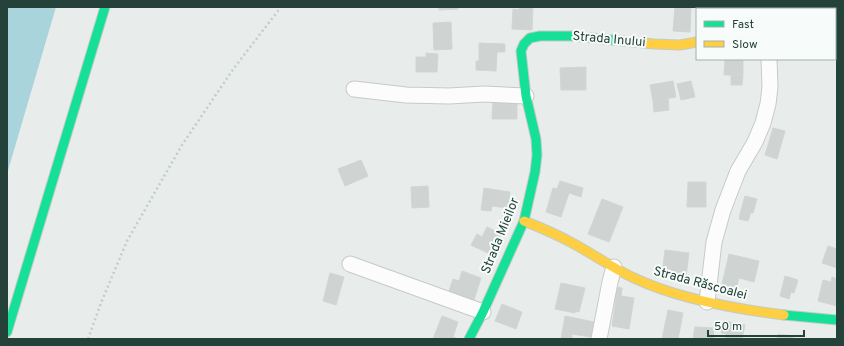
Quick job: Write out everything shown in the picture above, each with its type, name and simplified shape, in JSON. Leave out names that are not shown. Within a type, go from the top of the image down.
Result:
[{"type":"street","points":[[7,332],[105,7]]},
{"type":"street","name":"Strada Inului","points":[[524,44],[530,38],[540,36],[571,36],[654,44],[680,45],[696,42]]},
{"type":"street","name":"Strada Mieilor","points":[[469,339],[483,312],[524,221],[535,172],[537,155],[536,139],[526,96],[521,51],[524,44]]},
{"type":"street","points":[[707,302],[714,242],[723,210],[738,171],[755,142],[763,123],[768,104],[770,87],[769,60]]},
{"type":"street","points":[[354,89],[406,95],[449,96],[484,94],[526,96]]},
{"type":"street","name":"Strada Răscoalei","points":[[524,221],[569,241],[628,276],[669,292],[733,308],[773,314],[837,320]]},
{"type":"street","points":[[350,264],[483,312]]},
{"type":"street","points":[[599,339],[614,267]]},
{"type":"path","points":[[88,339],[101,303],[127,241],[182,145],[234,68],[281,7]]},
{"type":"water","points":[[7,7],[56,7],[7,174]]},
{"type":"building","points":[[439,7],[458,7],[458,9],[439,10]]},
{"type":"building","points":[[519,7],[533,7],[532,30],[512,29],[513,9],[519,10]]},
{"type":"building","points":[[675,7],[691,7],[690,32],[673,31]]},
{"type":"building","points":[[837,11],[837,32],[836,32]]},
{"type":"building","points":[[451,22],[452,49],[434,50],[433,23]]},
{"type":"building","points":[[479,43],[505,44],[505,52],[497,52],[496,71],[476,70],[476,61],[479,61]]},
{"type":"building","points":[[426,53],[438,54],[437,72],[416,72],[416,57],[426,57]]},
{"type":"building","points":[[725,60],[743,60],[743,75],[724,75]]},
{"type":"building","points":[[586,67],[586,90],[561,90],[560,68]]},
{"type":"building","points":[[731,75],[743,75],[742,85],[731,85]]},
{"type":"building","points":[[673,81],[676,97],[653,101],[650,85]]},
{"type":"building","points":[[691,81],[695,97],[681,100],[677,84]]},
{"type":"building","points":[[668,98],[669,110],[654,112],[653,101]]},
{"type":"building","points":[[493,102],[517,103],[517,119],[492,119]]},
{"type":"building","points":[[773,128],[785,131],[777,159],[765,155]]},
{"type":"building","points":[[361,160],[368,176],[345,186],[338,169]]},
{"type":"building","points":[[560,181],[583,188],[581,197],[569,193],[561,217],[546,212],[553,188],[557,189]]},
{"type":"building","points":[[688,182],[706,182],[706,207],[687,207]]},
{"type":"building","points":[[428,186],[429,207],[412,208],[411,187]]},
{"type":"building","points":[[484,188],[510,192],[508,208],[492,206],[491,211],[481,210]]},
{"type":"building","points":[[745,196],[757,199],[753,213],[741,210]]},
{"type":"building","points":[[602,199],[623,207],[609,242],[588,234]]},
{"type":"building","points":[[741,210],[751,212],[748,221],[739,219]]},
{"type":"building","points":[[487,227],[502,234],[492,255],[471,245],[477,234],[482,237]]},
{"type":"building","points":[[828,246],[837,249],[837,268],[822,263]]},
{"type":"building","points":[[665,250],[689,253],[686,276],[662,273]]},
{"type":"building","points":[[729,254],[759,261],[754,282],[739,278],[735,292],[721,288]]},
{"type":"building","points":[[462,271],[481,278],[474,300],[449,291],[453,279],[459,281]]},
{"type":"building","points":[[330,273],[344,277],[336,305],[323,301]]},
{"type":"building","points":[[785,276],[798,280],[794,293],[791,292],[789,299],[780,296]]},
{"type":"building","points":[[832,277],[837,279],[837,306],[818,301],[823,280],[831,282]]},
{"type":"building","points":[[561,283],[585,288],[579,312],[575,311],[575,313],[555,309]]},
{"type":"building","points":[[614,286],[622,288],[621,296],[634,298],[629,329],[612,326],[616,299],[612,299]]},
{"type":"building","points":[[502,304],[522,312],[516,329],[495,321]]},
{"type":"building","points":[[668,310],[683,313],[678,339],[662,339]]},
{"type":"building","points":[[442,316],[458,322],[453,337],[456,338],[455,339],[433,339]]},
{"type":"building","points":[[565,316],[594,322],[591,337],[572,334],[572,339],[561,339]]},
{"type":"building","points":[[724,321],[745,325],[742,339],[725,339],[726,334],[721,333]]},
{"type":"building","points":[[695,327],[714,328],[713,339],[693,339]]},
{"type":"building","points":[[778,334],[793,336],[793,339],[777,339]]},
{"type":"traffic: fast","points":[[7,332],[105,7]]},
{"type":"traffic: fast","points":[[469,339],[483,312],[524,221],[535,172],[537,155],[536,139],[526,96],[521,51],[524,44],[530,38],[540,36],[571,36],[623,41]]},
{"type":"traffic: fast","points":[[784,315],[837,320]]},
{"type":"traffic: slow","points":[[623,41],[680,45],[696,42]]},
{"type":"traffic: slow","points":[[524,221],[564,238],[619,271],[669,292],[746,310],[784,315]]}]
